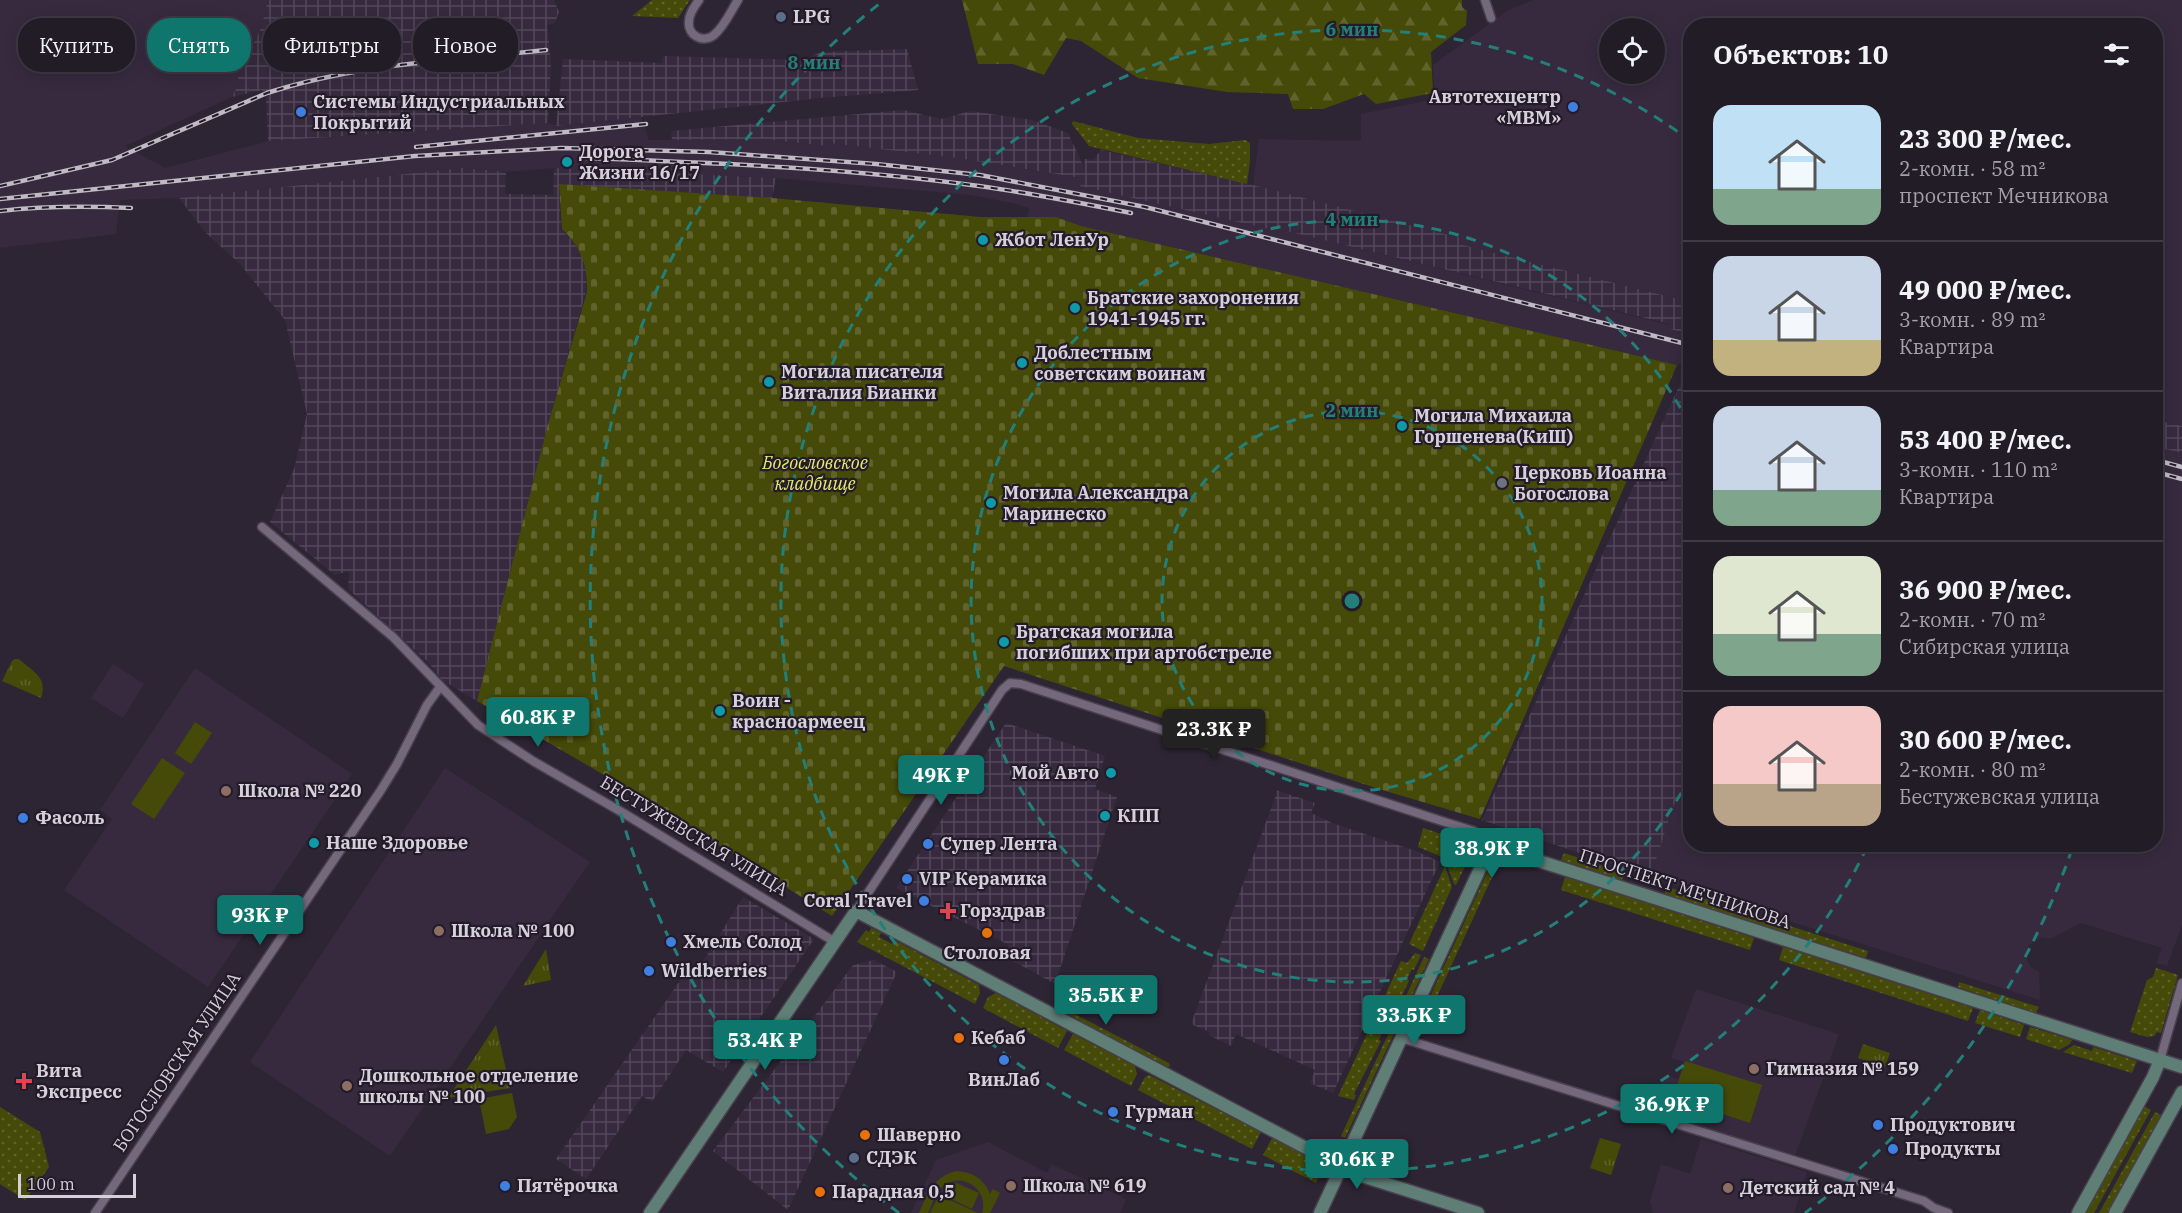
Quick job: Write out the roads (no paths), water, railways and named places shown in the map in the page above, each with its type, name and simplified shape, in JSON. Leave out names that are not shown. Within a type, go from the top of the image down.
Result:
[{"type":"street","points":[[699,0],[688,19],[690,32],[704,39],[712,38],[717,33],[738,0]]},
{"type":"street","points":[[1485,0],[1491,18]]},
{"type":"street","name":"БЕСТУЖЕВСКАЯ УЛИЦА","points":[[262,527],[393,637],[468,716],[503,742],[625,813],[835,942]]},
{"type":"street","name":"ПРОСПЕКТ МЕЧНИКОВА","points":[[856,911],[1002,690],[1010,683],[1021,684],[1474,831],[1510,852],[2182,1067]]},
{"type":"street","name":"БОГОСЛОВСКАЯ УЛИЦА","points":[[95,1213],[381,790],[427,705],[440,687]]},
{"type":"street","points":[[1320,1213],[1492,843]]},
{"type":"street","points":[[650,1213],[856,911],[1342,1167],[1362,1176],[1478,1213]]},
{"type":"street","points":[[2078,1213],[2153,1077],[2182,984]]},
{"type":"street","points":[[1401,1038],[1924,1201],[1948,1213]]},
{"type":"street","points":[[2115,1213],[2182,1092]]},
{"type":"railway","points":[[0,186],[112,160],[267,93],[301,83],[405,64],[546,50]]},
{"type":"railway","points":[[416,147],[646,124]]},
{"type":"railway","points":[[0,199],[415,156],[561,148],[709,152],[876,164],[980,175],[1145,207],[1683,343]]},
{"type":"railway","points":[[586,158],[734,164],[881,175],[998,189],[1131,213]]},
{"type":"railway","points":[[0,211],[66,207],[131,208]]},
{"type":"railway","points":[[2163,462],[2182,467]]},
{"type":"railway","points":[[2163,474],[2182,479]]},
{"type":"place","name":"LPG","points":[[781,17]]},
{"type":"place","name":"Автотехцентр «МВМ»","points":[[1573,107]]},
{"type":"place","name":"Системы Индустриальных Покрытий","points":[[301,112]]},
{"type":"place","name":"Дорога Жизни 16/17","points":[[567,162]]},
{"type":"place","name":"Жбот ЛенУр","points":[[983,240]]},
{"type":"place","name":"Братские захоронения 1941-1945 гг.","points":[[1075,308]]},
{"type":"place","name":"Доблестным советским воинам","points":[[1022,363]]},
{"type":"place","name":"Могила писателя Виталия Бианки","points":[[769,382]]},
{"type":"place","name":"Могила Михаила Горшенева(КиШ)","points":[[1402,426]]},
{"type":"place","name":"Церковь Иоанна Богослова","points":[[1502,483]]},
{"type":"place","name":"Могила Александра Маринеско","points":[[991,503]]},
{"type":"place","name":"Братская могила погибших при артобстреле","points":[[1004,642]]},
{"type":"place","name":"Воин - красноармеец","points":[[720,711]]},
{"type":"place","name":"Мой Авто","points":[[1111,773]]},
{"type":"place","name":"Школа № 220","points":[[226,791]]},
{"type":"place","name":"КПП","points":[[1105,816]]},
{"type":"place","name":"Фасоль","points":[[23,818]]},
{"type":"place","name":"Наше Здоровье","points":[[314,843]]},
{"type":"place","name":"Супер Лента","points":[[928,844]]},
{"type":"place","name":"VIP Керамика","points":[[907,879]]},
{"type":"place","name":"Coral Travel","points":[[924,901]]},
{"type":"place","name":"Горздрав","points":[[948,911]]},
{"type":"place","name":"Школа № 100","points":[[439,931]]},
{"type":"place","name":"Столовая","points":[[987,933]]},
{"type":"place","name":"Хмель Солод","points":[[671,942]]},
{"type":"place","name":"Wildberries","points":[[649,971]]},
{"type":"place","name":"Кебаб","points":[[959,1038]]},
{"type":"place","name":"ВинЛаб","points":[[1004,1060]]},
{"type":"place","name":"Гимназия № 159","points":[[1754,1069]]},
{"type":"place","name":"Вита Экспресс","points":[[24,1081]]},
{"type":"place","name":"Дошкольное отделение школы № 100","points":[[347,1086]]},
{"type":"place","name":"Гурман","points":[[1113,1112]]},
{"type":"place","name":"Продуктович","points":[[1878,1125]]},
{"type":"place","name":"Шаверно","points":[[865,1135]]},
{"type":"place","name":"Продукты","points":[[1893,1149]]},
{"type":"place","name":"СДЭК","points":[[854,1158]]},
{"type":"place","name":"Пятёрочка","points":[[505,1186]]},
{"type":"place","name":"Школа № 619","points":[[1011,1186]]},
{"type":"place","name":"Детский сад № 4","points":[[1728,1188]]},
{"type":"place","name":"Парадная 0,5","points":[[820,1192]]},
{"type":"park label","name":"Богословское кладбище","points":[[815,473]]}]
